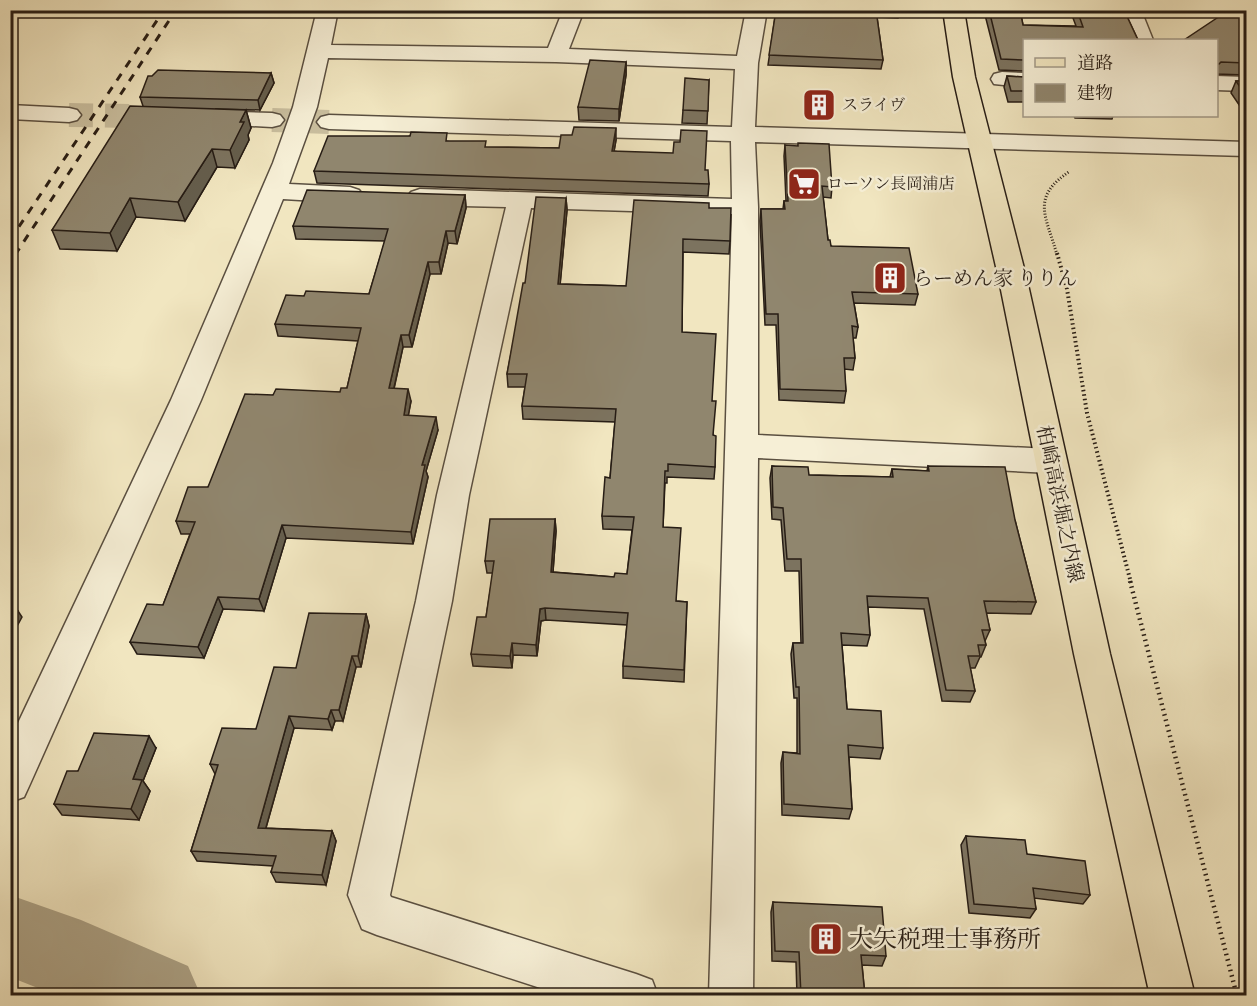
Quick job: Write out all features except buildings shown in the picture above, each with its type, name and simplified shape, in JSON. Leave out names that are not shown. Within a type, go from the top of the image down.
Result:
[{"type":"main road","name":"柏崎高浜堀之内線","points":[[953,10],[958,47],[1013,280],[1092,654],[1173,996]]},
{"type":"street","points":[[10,784],[186,400],[273,191],[305,107],[328,10]]},
{"type":"street","points":[[556,55],[574,10]]},
{"type":"street","points":[[731,996],[742,446],[745,207],[743,136],[747,63],[757,10]]},
{"type":"street","points":[[1130,10],[1142,39]]},
{"type":"street","points":[[319,51],[556,55],[747,63]]},
{"type":"street","points":[[1002,79],[1023,80]]},
{"type":"street","points":[[1218,83],[1246,84]]},
{"type":"street","points":[[10,112],[69,115]]},
{"type":"street","points":[[179,118],[272,120]]},
{"type":"street","points":[[329,122],[743,136],[1246,149]]},
{"type":"street","points":[[273,191],[745,207]]},
{"type":"street","points":[[520,201],[453,495],[434,601],[369,895],[377,914],[636,996]]},
{"type":"street","points":[[742,446],[1050,461]]},
{"type":"path","points":[[1076,169],[1065,172],[1052,183],[1045,196],[1044,210],[1066,289],[1087,413],[1179,780],[1237,996]]},
{"type":"waterway","points":[[10,936],[81,962],[158,996]]},
{"type":"tunnel","points":[[69,115],[133,116]]},
{"type":"tunnel","points":[[272,120],[329,122]]},
{"type":"railway","points":[[10,240],[164,10]]},
{"type":"railway","points":[[15,255],[176,10]]},
{"type":"railway","points":[[10,262],[16,253]]},
{"type":"place","name":"スライヴ","points":[[819,105]]},
{"type":"place","name":"ローソン長岡浦店","points":[[804,184]]},
{"type":"place","name":"らーめん家 りりん","points":[[890,278]]},
{"type":"place","name":"大矢税理士事務所","points":[[826,939]]}]
